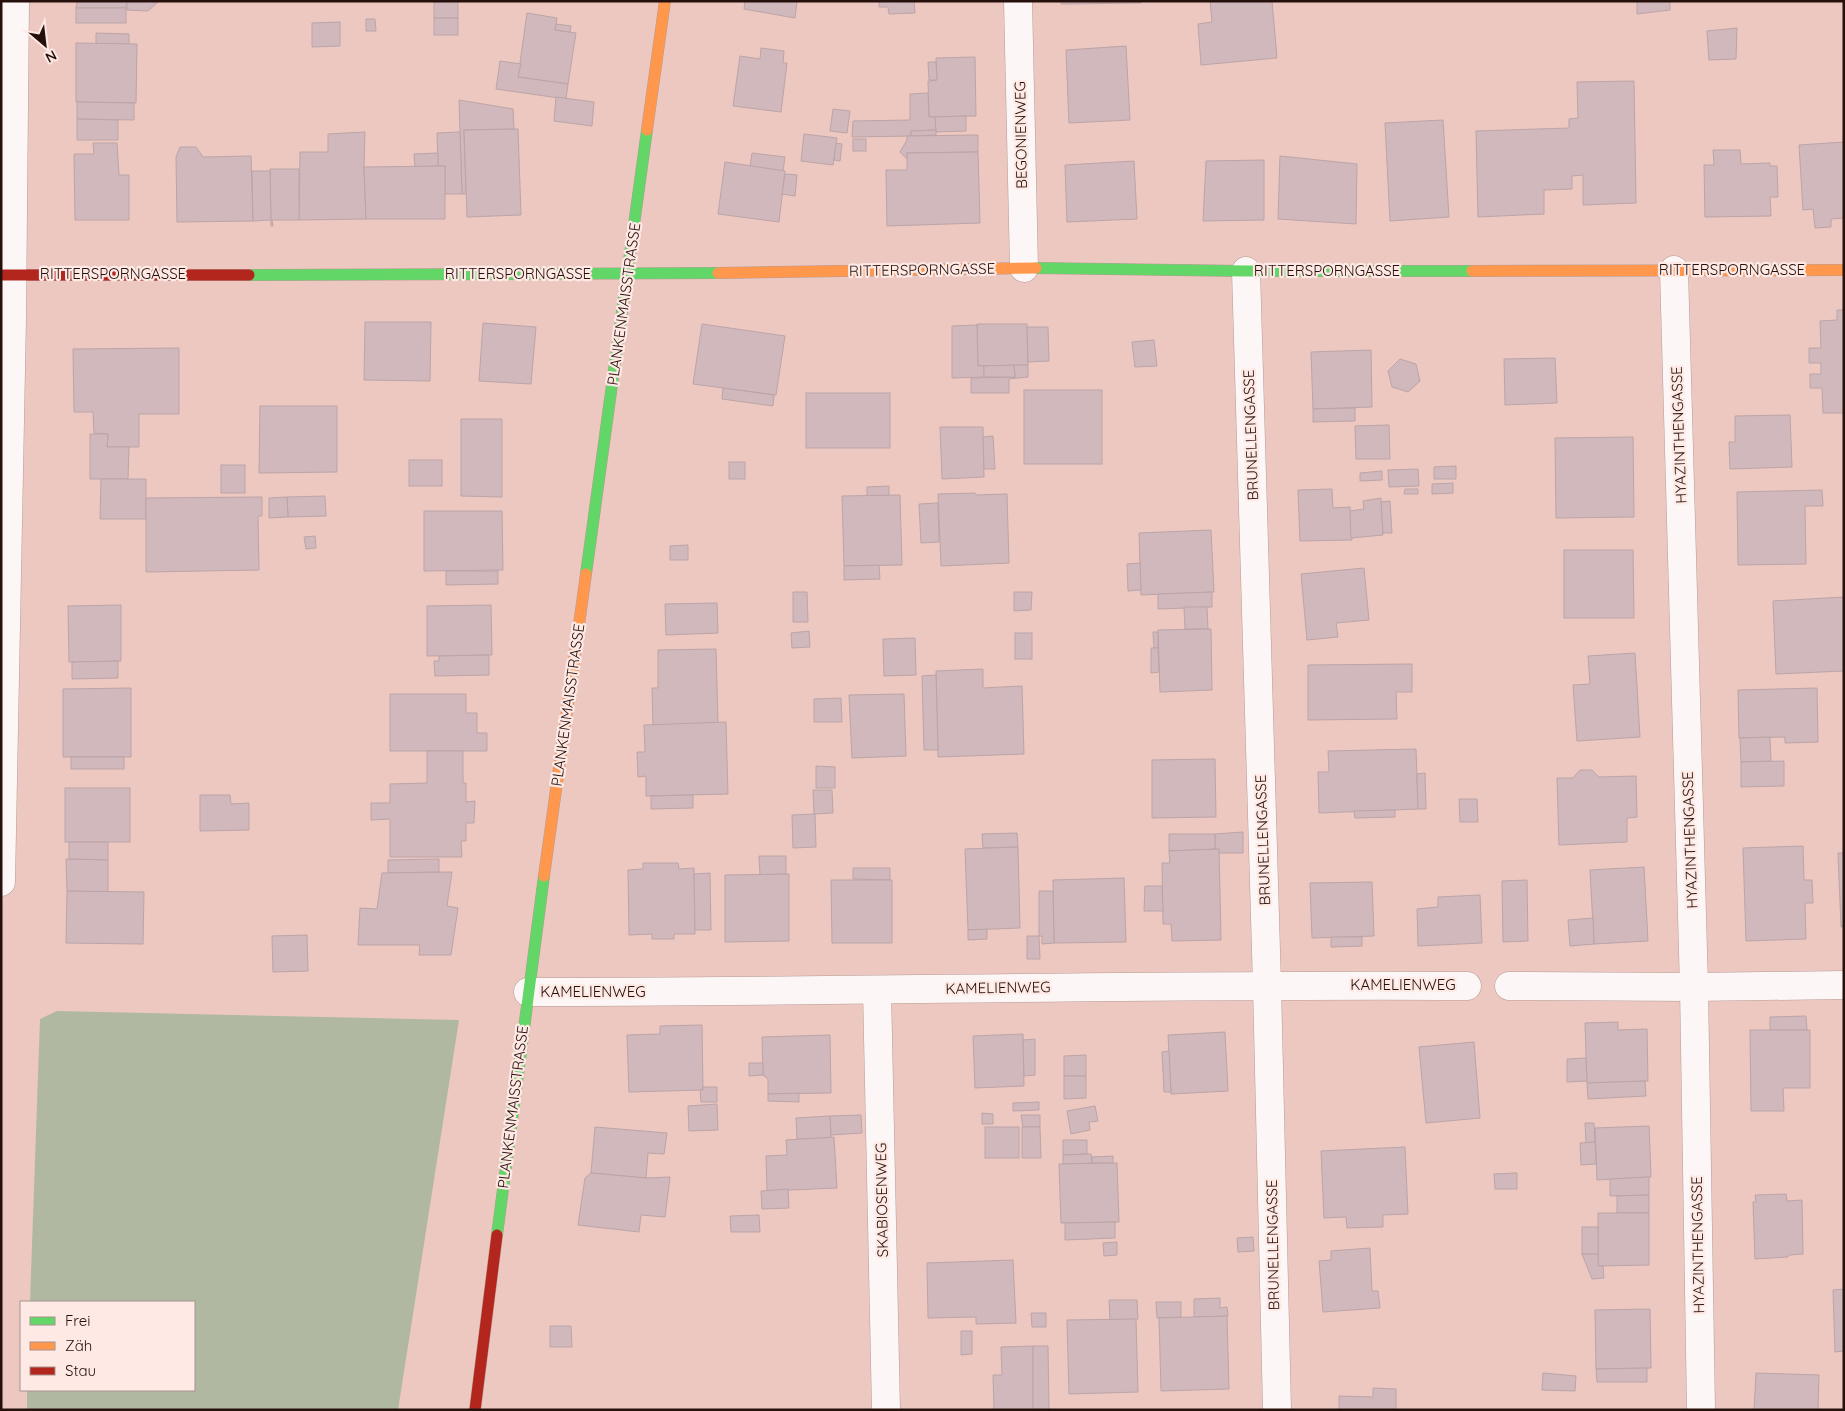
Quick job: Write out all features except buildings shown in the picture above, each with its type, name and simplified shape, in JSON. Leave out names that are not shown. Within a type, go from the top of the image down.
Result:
[{"type":"street","points":[[1,882],[8,30],[15,1]]},
{"type":"street","name":"PLANKENMAISSTRASSE","points":[[475,1410],[528,992],[665,1]]},
{"type":"street","name":"BEGONIENWEG","points":[[1018,1],[1024,268]]},
{"type":"street","name":"RITTERSPORNGASSE","points":[[7,274],[628,274],[1024,268],[1246,271],[1844,270]]},
{"type":"street","name":"HYAZINTHENGASSE","points":[[1674,270],[1694,987],[1701,1410]]},
{"type":"street","name":"BRUNELLENGASSE","points":[[1246,271],[1267,984],[1277,1410]]},
{"type":"street","name":"KAMELIENWEG","points":[[528,992],[877,990],[1267,984],[1467,986]]},
{"type":"street","points":[[1509,986],[1694,987],[1844,985]]},
{"type":"street","name":"SKABIOSENWEG","points":[[877,990],[886,1410]]},
{"type":"green space","points":[[57,1011],[459,1020],[398,1410],[27,1410],[27,1391],[195,1391],[195,1301],[30,1301],[40,1019]]},
{"type":"traffic: fast","points":[[586,574],[647,130]]},
{"type":"traffic: fast","points":[[1036,268],[1246,271],[1472,271]]},
{"type":"traffic: fast","points":[[249,275],[718,273]]},
{"type":"traffic: fast","points":[[497,1235],[544,876]]},
{"type":"traffic: slow","points":[[647,130],[665,1]]},
{"type":"traffic: slow","points":[[718,273],[1036,268]]},
{"type":"traffic: slow","points":[[1472,271],[1844,270]]},
{"type":"traffic: slow","points":[[544,876],[586,574]]},
{"type":"traffic: jam","points":[[1,275],[249,275]]},
{"type":"traffic: jam","points":[[475,1410],[497,1235]]}]
